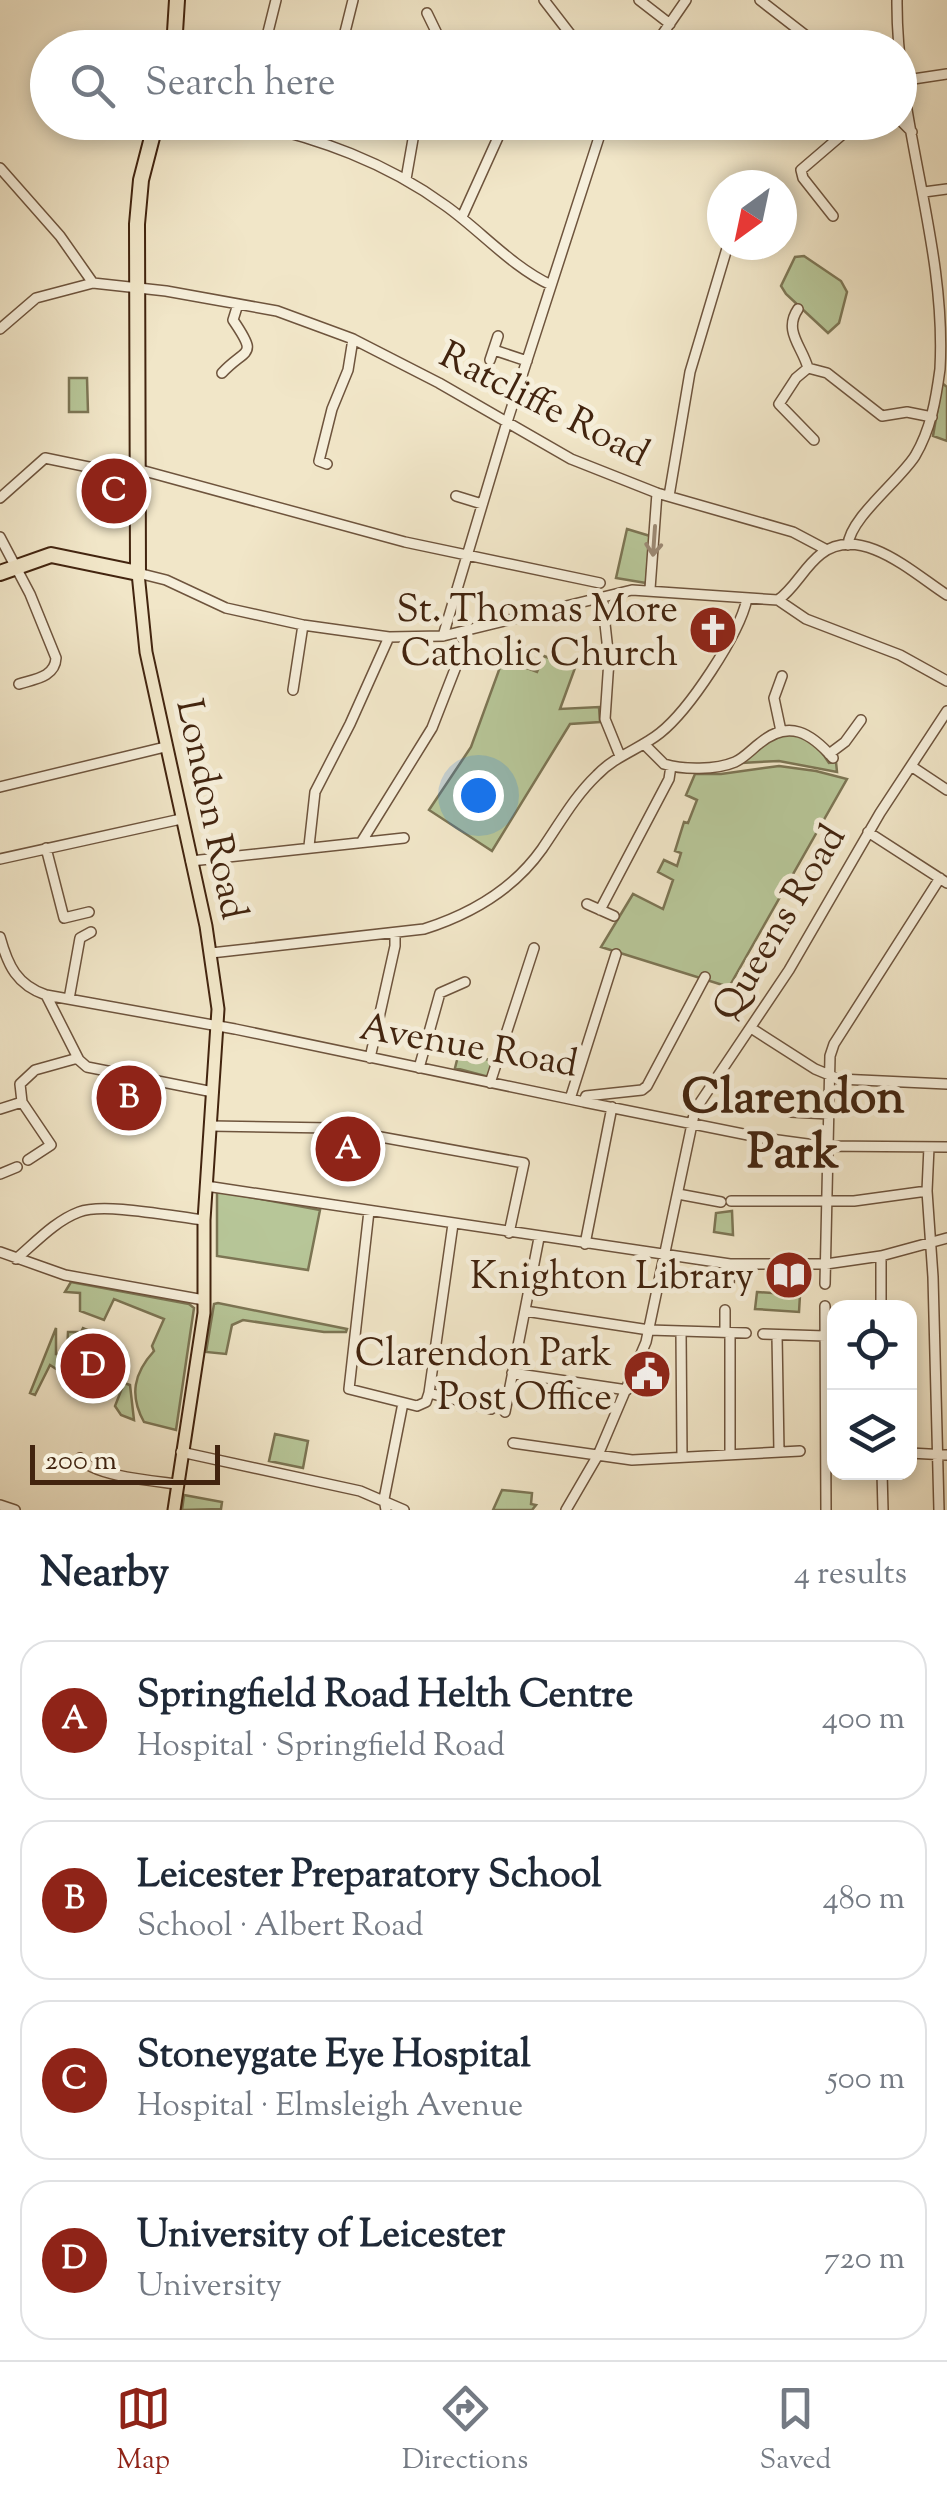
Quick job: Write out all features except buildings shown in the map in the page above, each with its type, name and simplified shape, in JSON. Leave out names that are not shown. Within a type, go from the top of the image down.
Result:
[{"type":"highway","points":[[175,30],[177,0]]},
{"type":"highway","name":"London Road","points":[[138,573],[136,287],[140,192],[152,140]]},
{"type":"highway","points":[[0,572],[52,554],[138,573]]},
{"type":"main road","name":"London Road","points":[[138,573],[146,652],[211,953],[218,1027],[204,1220],[204,1300],[174,1510]]},
{"type":"street","points":[[268,30],[276,0]]},
{"type":"street","points":[[346,30],[353,0]]},
{"type":"street","points":[[544,0],[568,30]]},
{"type":"street","points":[[639,0],[670,24]]},
{"type":"street","points":[[666,30],[686,0]]},
{"type":"street","points":[[760,0],[798,30]]},
{"type":"street","points":[[772,10],[779,0]]},
{"type":"street","points":[[897,0],[899,30]]},
{"type":"street","points":[[427,13],[435,30]]},
{"type":"street","points":[[917,79],[947,74]]},
{"type":"street","points":[[314,140],[406,180],[462,217],[551,286]]},
{"type":"street","points":[[406,180],[413,140]]},
{"type":"street","points":[[462,217],[497,140]]},
{"type":"street","points":[[443,636],[527,361],[538,307],[551,286],[598,140]]},
{"type":"street","points":[[833,216],[800,170],[836,140]]},
{"type":"street","points":[[848,545],[852,528],[913,459],[932,416],[945,306],[914,140]]},
{"type":"street","points":[[0,168],[60,236],[93,283],[36,298],[0,329]]},
{"type":"street","points":[[924,192],[947,189]]},
{"type":"street","points":[[669,496],[690,372],[724,260]]},
{"type":"street","name":"Ratcliffe Road","points":[[93,283],[277,311],[353,339],[572,459],[658,493],[793,532],[827,550]]},
{"type":"street","points":[[222,373],[238,362],[247,349],[247,338],[233,320],[238,304]]},
{"type":"street","points":[[798,309],[790,330],[801,346],[808,368]]},
{"type":"street","points":[[498,336],[492,355],[527,361]]},
{"type":"street","points":[[328,464],[318,461],[348,370],[353,339]]},
{"type":"street","points":[[808,368],[827,373],[882,416],[907,412],[932,416]]},
{"type":"street","points":[[808,368],[796,378],[779,404],[814,440]]},
{"type":"street","points":[[0,498],[45,458],[137,473],[404,542],[600,583]]},
{"type":"street","points":[[650,589],[658,493]]},
{"type":"street","points":[[456,496],[482,504]]},
{"type":"street","points":[[0,536],[50,636],[56,658],[55,667],[48,674],[20,684]]},
{"type":"street","points":[[778,600],[827,550],[848,545],[878,551],[947,595]]},
{"type":"street","points":[[138,573],[166,580],[226,608],[303,626],[389,637],[443,636],[602,596],[650,589],[778,600],[806,620],[900,654],[947,682]]},
{"type":"street","points":[[140,600],[153,584],[166,580]]},
{"type":"street","points":[[602,596],[609,660],[605,719],[620,756]]},
{"type":"street","points":[[211,953],[395,933],[449,921],[500,892],[539,853],[568,807],[590,782],[620,756],[644,744],[672,722],[691,701],[738,623],[747,599]]},
{"type":"street","points":[[293,690],[303,626]]},
{"type":"street","points":[[362,842],[432,728],[464,646],[463,632]]},
{"type":"street","points":[[309,846],[314,792],[389,637]]},
{"type":"street","points":[[781,731],[774,698],[782,676]]},
{"type":"street","name":"Queens Road","points":[[566,1510],[598,1455],[650,1330],[691,1124],[701,1098],[788,970],[868,832],[947,711]]},
{"type":"street","points":[[644,744],[656,759],[672,766],[731,763],[781,731],[798,730],[810,735],[831,756],[862,723]]},
{"type":"street","points":[[0,787],[166,747]]},
{"type":"street","points":[[600,910],[672,766]]},
{"type":"street","points":[[911,766],[947,790]]},
{"type":"street","points":[[0,859],[181,819]]},
{"type":"street","points":[[826,1284],[829,1076],[834,1044],[944,880],[868,832]]},
{"type":"street","points":[[191,861],[404,838]]},
{"type":"street","points":[[46,848],[64,918],[89,912]]},
{"type":"street","points":[[588,904],[614,916]]},
{"type":"street","points":[[69,999],[80,938],[91,932]]},
{"type":"street","points":[[370,1058],[396,946],[395,933]]},
{"type":"street","points":[[0,937],[6,961],[15,976],[46,995],[78,1058],[94,1070],[213,1092]]},
{"type":"street","points":[[490,1083],[534,948]]},
{"type":"street","points":[[570,1100],[616,954]]},
{"type":"street","name":"Avenue Road","points":[[46,995],[584,1102],[586,1096],[642,1090],[705,978]]},
{"type":"street","points":[[419,1068],[440,993],[466,982]]},
{"type":"street","points":[[453,986],[458,997]]},
{"type":"street","points":[[750,1028],[840,1080],[947,1084]]},
{"type":"street","points":[[28,1160],[51,1145],[22,1102],[19,1088],[26,1075],[78,1058]]},
{"type":"street","points":[[774,1100],[791,1112],[829,1114]]},
{"type":"street","points":[[0,1108],[22,1102]]},
{"type":"street","points":[[584,1102],[828,1146],[947,1148]]},
{"type":"street","points":[[586,1244],[612,1107]]},
{"type":"street","points":[[210,1126],[332,1128],[524,1164],[509,1233]]},
{"type":"street","points":[[929,1147],[927,1195],[942,1455],[939,1510]]},
{"type":"street","points":[[0,1174],[16,1167]]},
{"type":"street","points":[[206,1186],[730,1264],[826,1264],[881,1256],[947,1238]]},
{"type":"street","points":[[678,1194],[726,1201],[854,1201],[927,1195]]},
{"type":"street","points":[[16,1259],[54,1226],[81,1211],[105,1209],[204,1220]]},
{"type":"street","points":[[369,1211],[349,1389],[417,1406],[426,1402],[430,1394],[452,1224]]},
{"type":"street","points":[[505,1412],[539,1238]]},
{"type":"street","points":[[0,1252],[66,1275],[204,1300]]},
{"type":"street","points":[[881,1256],[881,1300]]},
{"type":"street","points":[[728,1284],[730,1264]]},
{"type":"street","points":[[825,1306],[827,1390]]},
{"type":"street","points":[[725,1310],[730,1454]]},
{"type":"street","points":[[525,1311],[650,1330],[746,1333]]},
{"type":"street","points":[[681,1332],[682,1457]]},
{"type":"street","points":[[762,1334],[825,1336]]},
{"type":"street","points":[[777,1335],[779,1452]]},
{"type":"street","points":[[512,1374],[627,1390]]},
{"type":"street","points":[[430,1394],[491,1409]]},
{"type":"street","points":[[385,1504],[402,1403]]},
{"type":"street","points":[[513,1442],[551,1441],[632,1460],[800,1451]]},
{"type":"street","points":[[181,1452],[341,1486],[404,1510]]},
{"type":"street","points":[[917,1453],[942,1455]]},
{"type":"street","points":[[80,1458],[86,1466],[177,1484]]},
{"type":"street","points":[[826,1510],[828,1480]]},
{"type":"street","points":[[882,1480],[883,1510]]},
{"type":"street","points":[[0,1505],[14,1510]]},
{"type":"green space","points":[[804,256],[841,281],[847,292],[839,323],[828,333],[781,286],[797,257]]},
{"type":"green space","points":[[69,378],[87,378],[88,412],[69,412]]},
{"type":"green space","points":[[942,383],[947,387],[947,441],[933,436]]},
{"type":"green space","points":[[627,529],[650,536],[646,583],[616,578]]},
{"type":"green space","points":[[544,656],[575,668],[560,709],[599,707],[600,722],[570,724],[492,851],[429,810],[471,747],[503,659],[537,672]]},
{"type":"green space","points":[[784,734],[811,741],[829,763],[836,762],[837,772],[779,761],[740,763]]},
{"type":"green space","points":[[779,766],[847,779],[729,987],[601,947],[633,894],[663,909],[673,880],[658,872],[664,860],[677,866],[681,853],[675,851],[684,822],[688,823],[697,800],[686,795],[695,774]]},
{"type":"green space","points":[[459,1052],[493,1061],[489,1077],[455,1068]]},
{"type":"green space","points":[[217,1191],[320,1210],[308,1270],[217,1256]]},
{"type":"green space","points":[[732,1211],[733,1235],[714,1232],[716,1213]]},
{"type":"green space","points":[[71,1282],[194,1308],[176,1430],[144,1422],[136,1403],[138,1376],[154,1351],[152,1346],[164,1319],[114,1299],[104,1320],[80,1311],[80,1293],[65,1292]]},
{"type":"green space","points":[[757,1292],[800,1295],[799,1312],[755,1309]]},
{"type":"green space","points":[[214,1304],[347,1329],[324,1332],[243,1320],[232,1325],[226,1354],[206,1352]]},
{"type":"green space","points":[[56,1328],[56,1354],[67,1354],[68,1332],[81,1332],[83,1328],[113,1341],[94,1383],[83,1389],[65,1381],[67,1376],[50,1365],[35,1395],[30,1393]]},
{"type":"green space","points":[[124,1383],[130,1385],[134,1420],[121,1415],[115,1406]]},
{"type":"green space","points":[[275,1434],[308,1441],[303,1468],[269,1461]]},
{"type":"green space","points":[[502,1490],[532,1493],[531,1504],[536,1505],[532,1510],[493,1510]]},
{"type":"green space","points":[[184,1495],[222,1502],[221,1509],[182,1510]]},
{"type":"place","name":"Stoneygate Eye Hospital","points":[[114,491]]},
{"type":"place","name":"St. Thomas More Catholic Church","points":[[713,630]]},
{"type":"place","name":"Leicester Preparatory School","points":[[129,1098]]},
{"type":"place","name":"Springfield Road Helth Centre","points":[[348,1149]]},
{"type":"place","name":"Knighton Library","points":[[789,1275]]},
{"type":"place","name":"University of Leicester","points":[[93,1366]]},
{"type":"place","name":"Clarendon Park Post Office","points":[[647,1374]]},
{"type":"district","name":"Clarendon Park","points":[[793,1122]]}]
